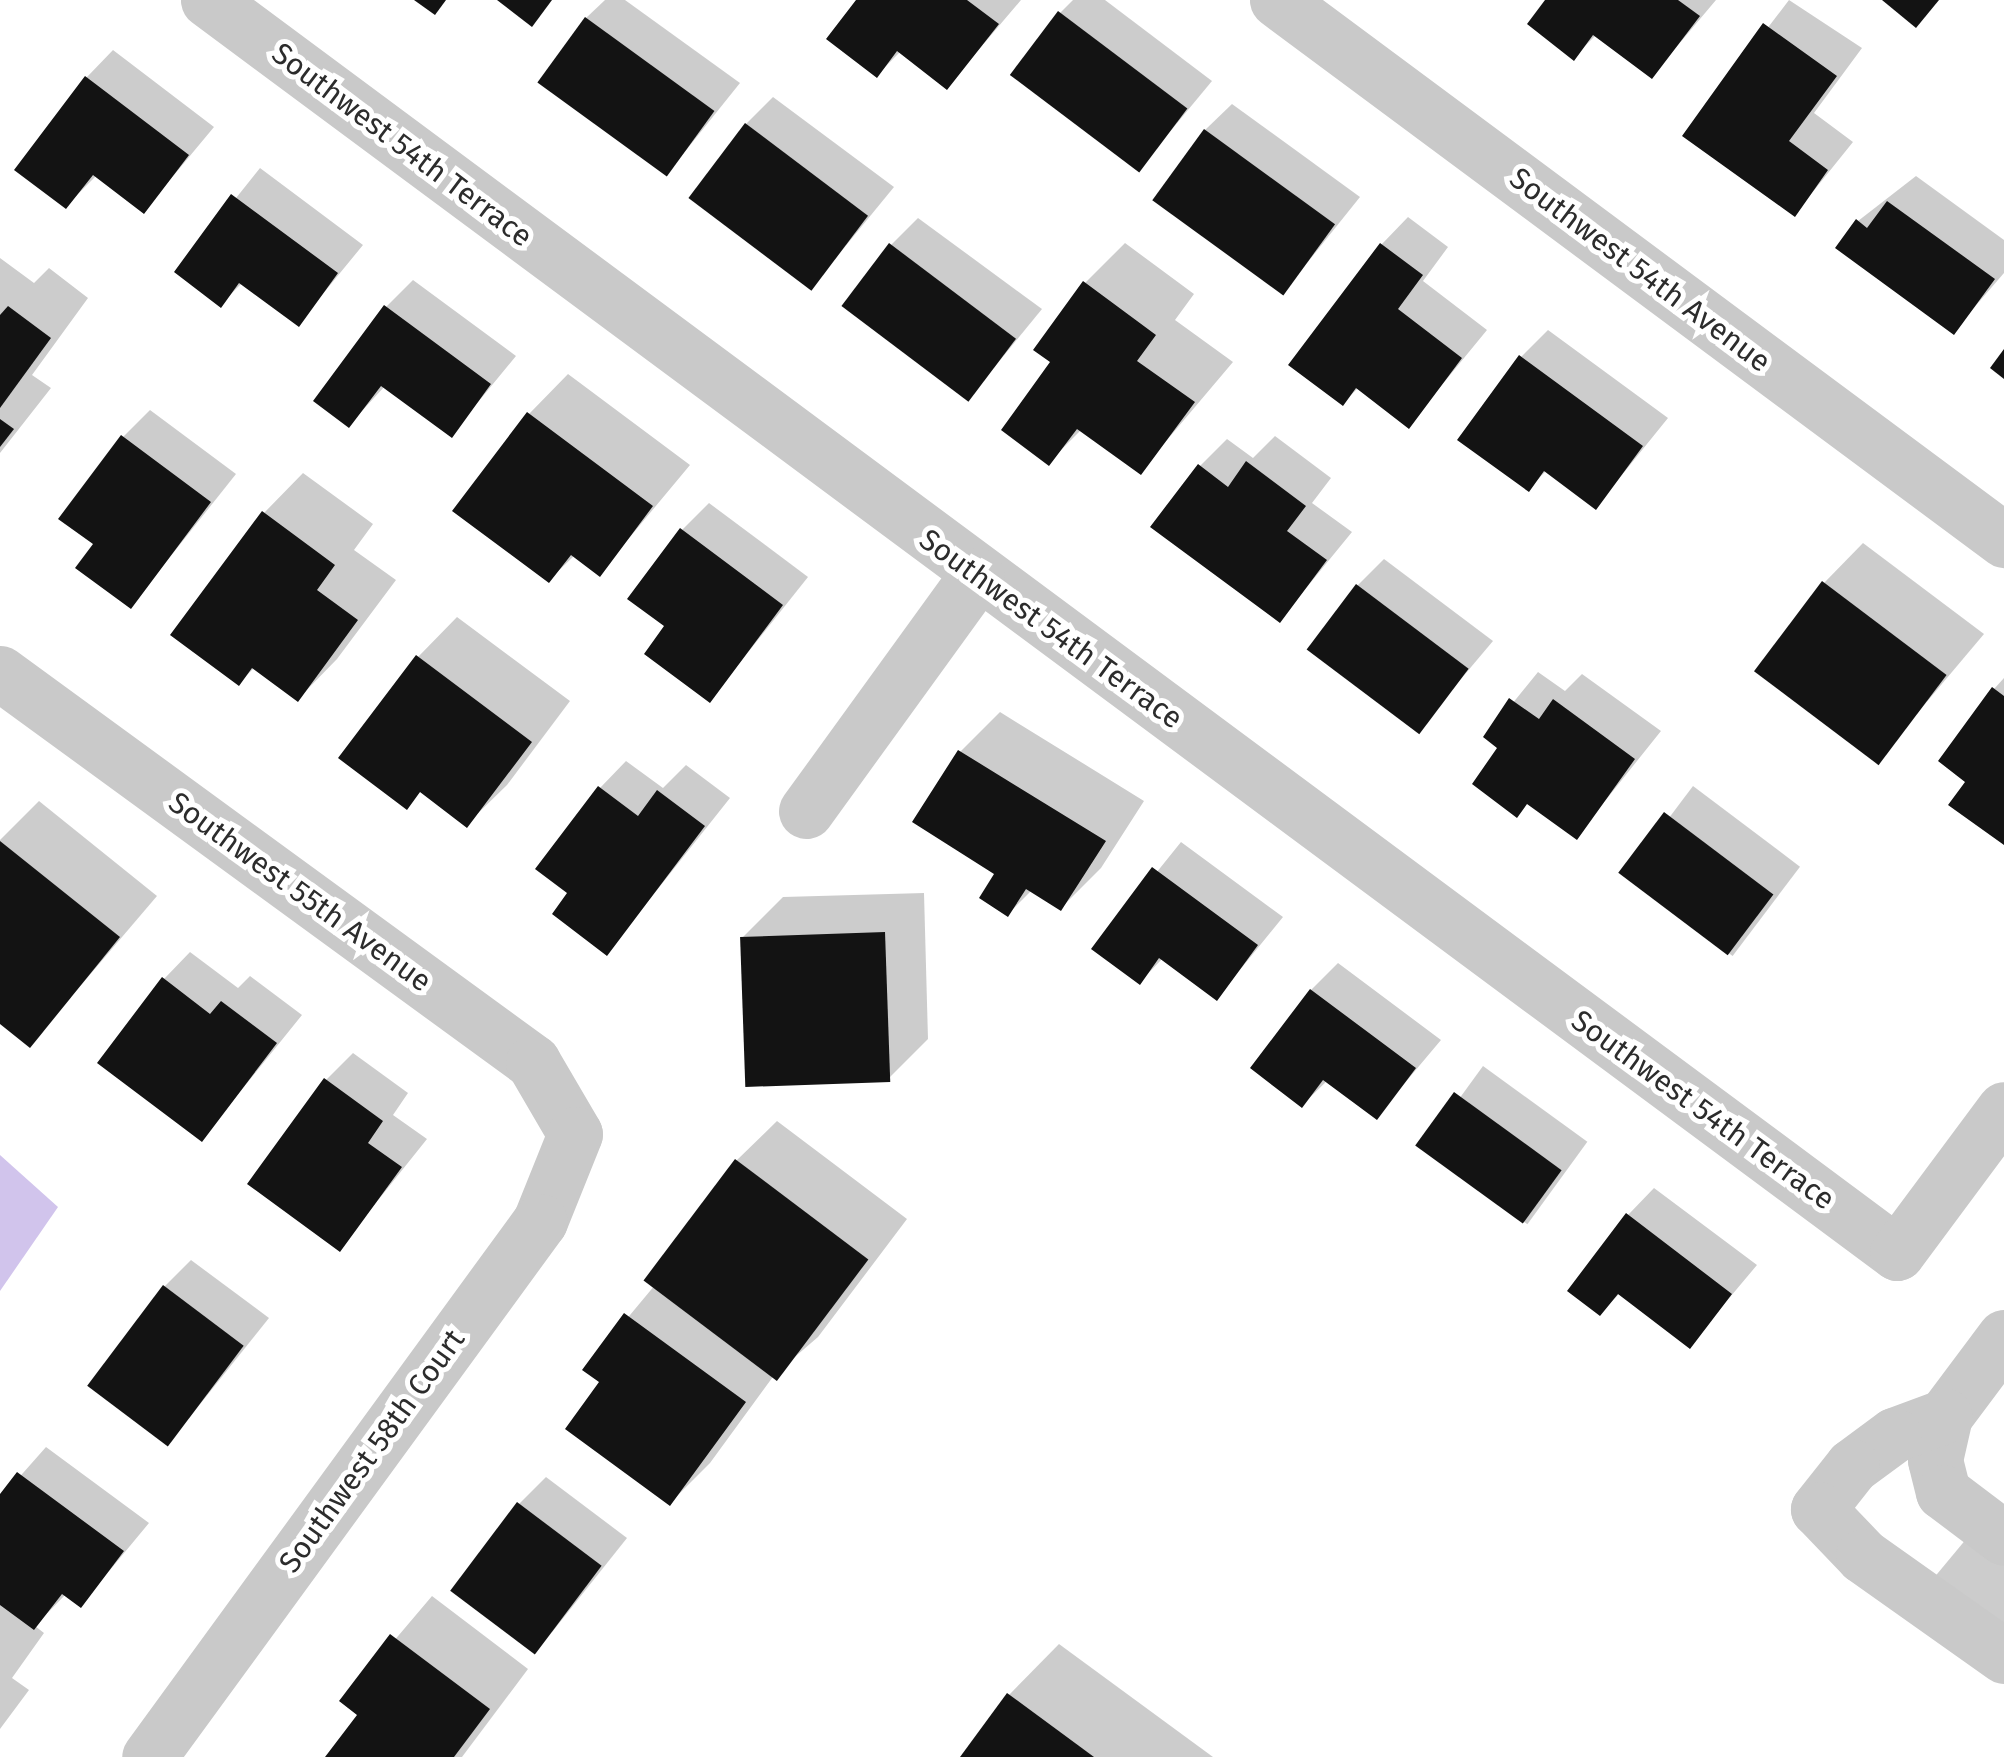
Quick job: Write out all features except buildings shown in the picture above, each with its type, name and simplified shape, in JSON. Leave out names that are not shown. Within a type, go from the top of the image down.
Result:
[{"type":"street","name":"Southwest 54th Terrace","points":[[208,0],[977,576],[1897,1253],[2004,1109]]},
{"type":"street","name":"Southwest 54th Avenue","points":[[1277,0],[2004,540]]},
{"type":"street","points":[[806,811],[977,576]]},
{"type":"street","name":"Southwest 55th Avenue","points":[[0,673],[533,1062],[574,1134]]},
{"type":"street","name":"Southwest 58th Court","points":[[149,1757],[540,1221],[574,1134]]},
{"type":"street","points":[[2004,1337],[1945,1416],[1935,1460],[1943,1492],[2004,1538]]},
{"type":"street","points":[[1945,1416],[1880,1445],[1852,1466],[1818,1509],[1863,1556],[2004,1656]]},
{"type":"shaded area","points":[[0,1155],[58,1207],[0,1291]]}]
